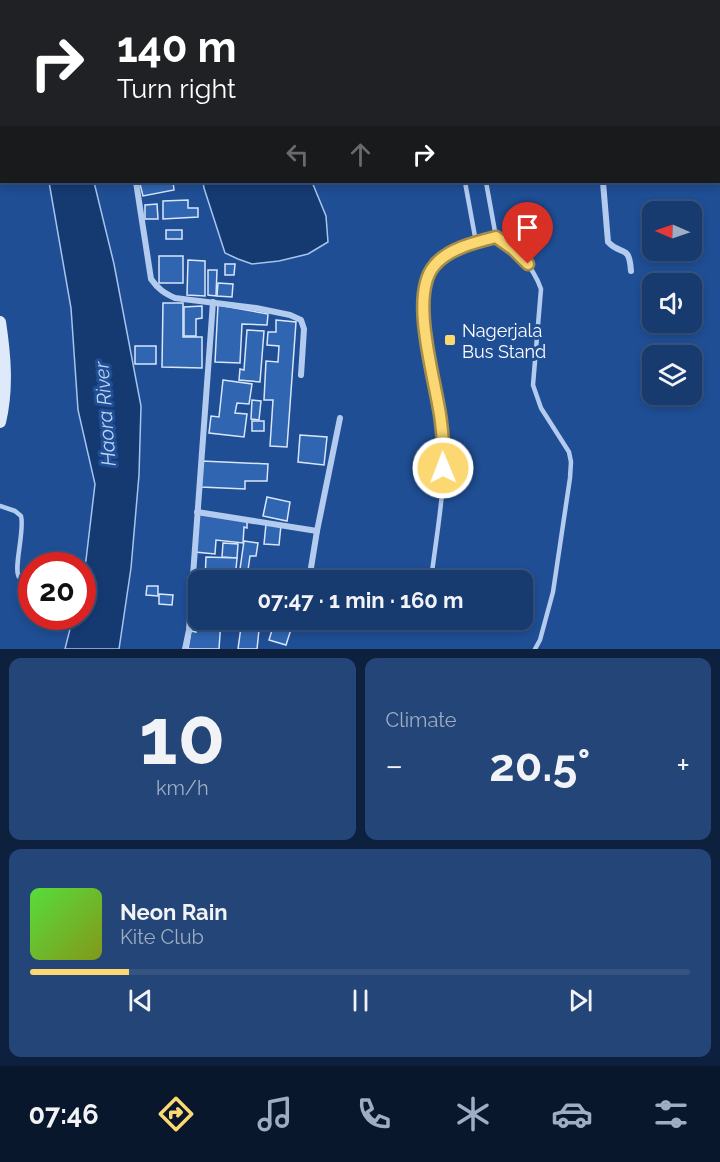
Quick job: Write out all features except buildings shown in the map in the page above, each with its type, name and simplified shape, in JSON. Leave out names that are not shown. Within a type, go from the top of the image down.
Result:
[{"type":"street","points":[[136,183],[151,279],[157,288],[175,298],[279,312],[301,320],[304,330],[301,375]]},
{"type":"street","points":[[603,183],[608,242],[628,254],[631,271]]},
{"type":"street","points":[[185,649],[189,630],[213,302]]},
{"type":"street","points":[[0,322],[6,376],[4,407],[0,422]]},
{"type":"street","points":[[311,570],[340,418]]},
{"type":"street","points":[[197,512],[317,531]]},
{"type":"lane","points":[[465,183],[476,242]]},
{"type":"lane","points":[[486,183],[496,237],[528,264],[541,289],[533,385],[541,408],[569,453],[571,462],[569,490],[553,592],[540,640],[535,649]]},
{"type":"lane","points":[[432,570],[444,453],[441,422],[427,347],[424,285],[433,266],[441,259],[476,242],[496,237]]},
{"type":"lane","points":[[0,506],[15,511],[21,516],[19,552]]},
{"type":"water","name":"Haora River","points":[[49,183],[94,183],[114,264],[141,406],[139,475],[131,568],[119,649],[65,649],[70,630],[96,630],[96,552],[87,552],[95,484],[78,410],[71,308]]},
{"type":"water","points":[[203,183],[312,183],[326,216],[328,242],[308,254],[279,261],[252,264],[238,259],[225,253]]},
{"type":"place","name":"Nagerjala Bus Stand","points":[[450,340]]},
{"type":"route","points":[[443,468],[441,422],[424,320],[424,285],[433,266],[441,259],[476,242],[496,237],[528,264]]}]
